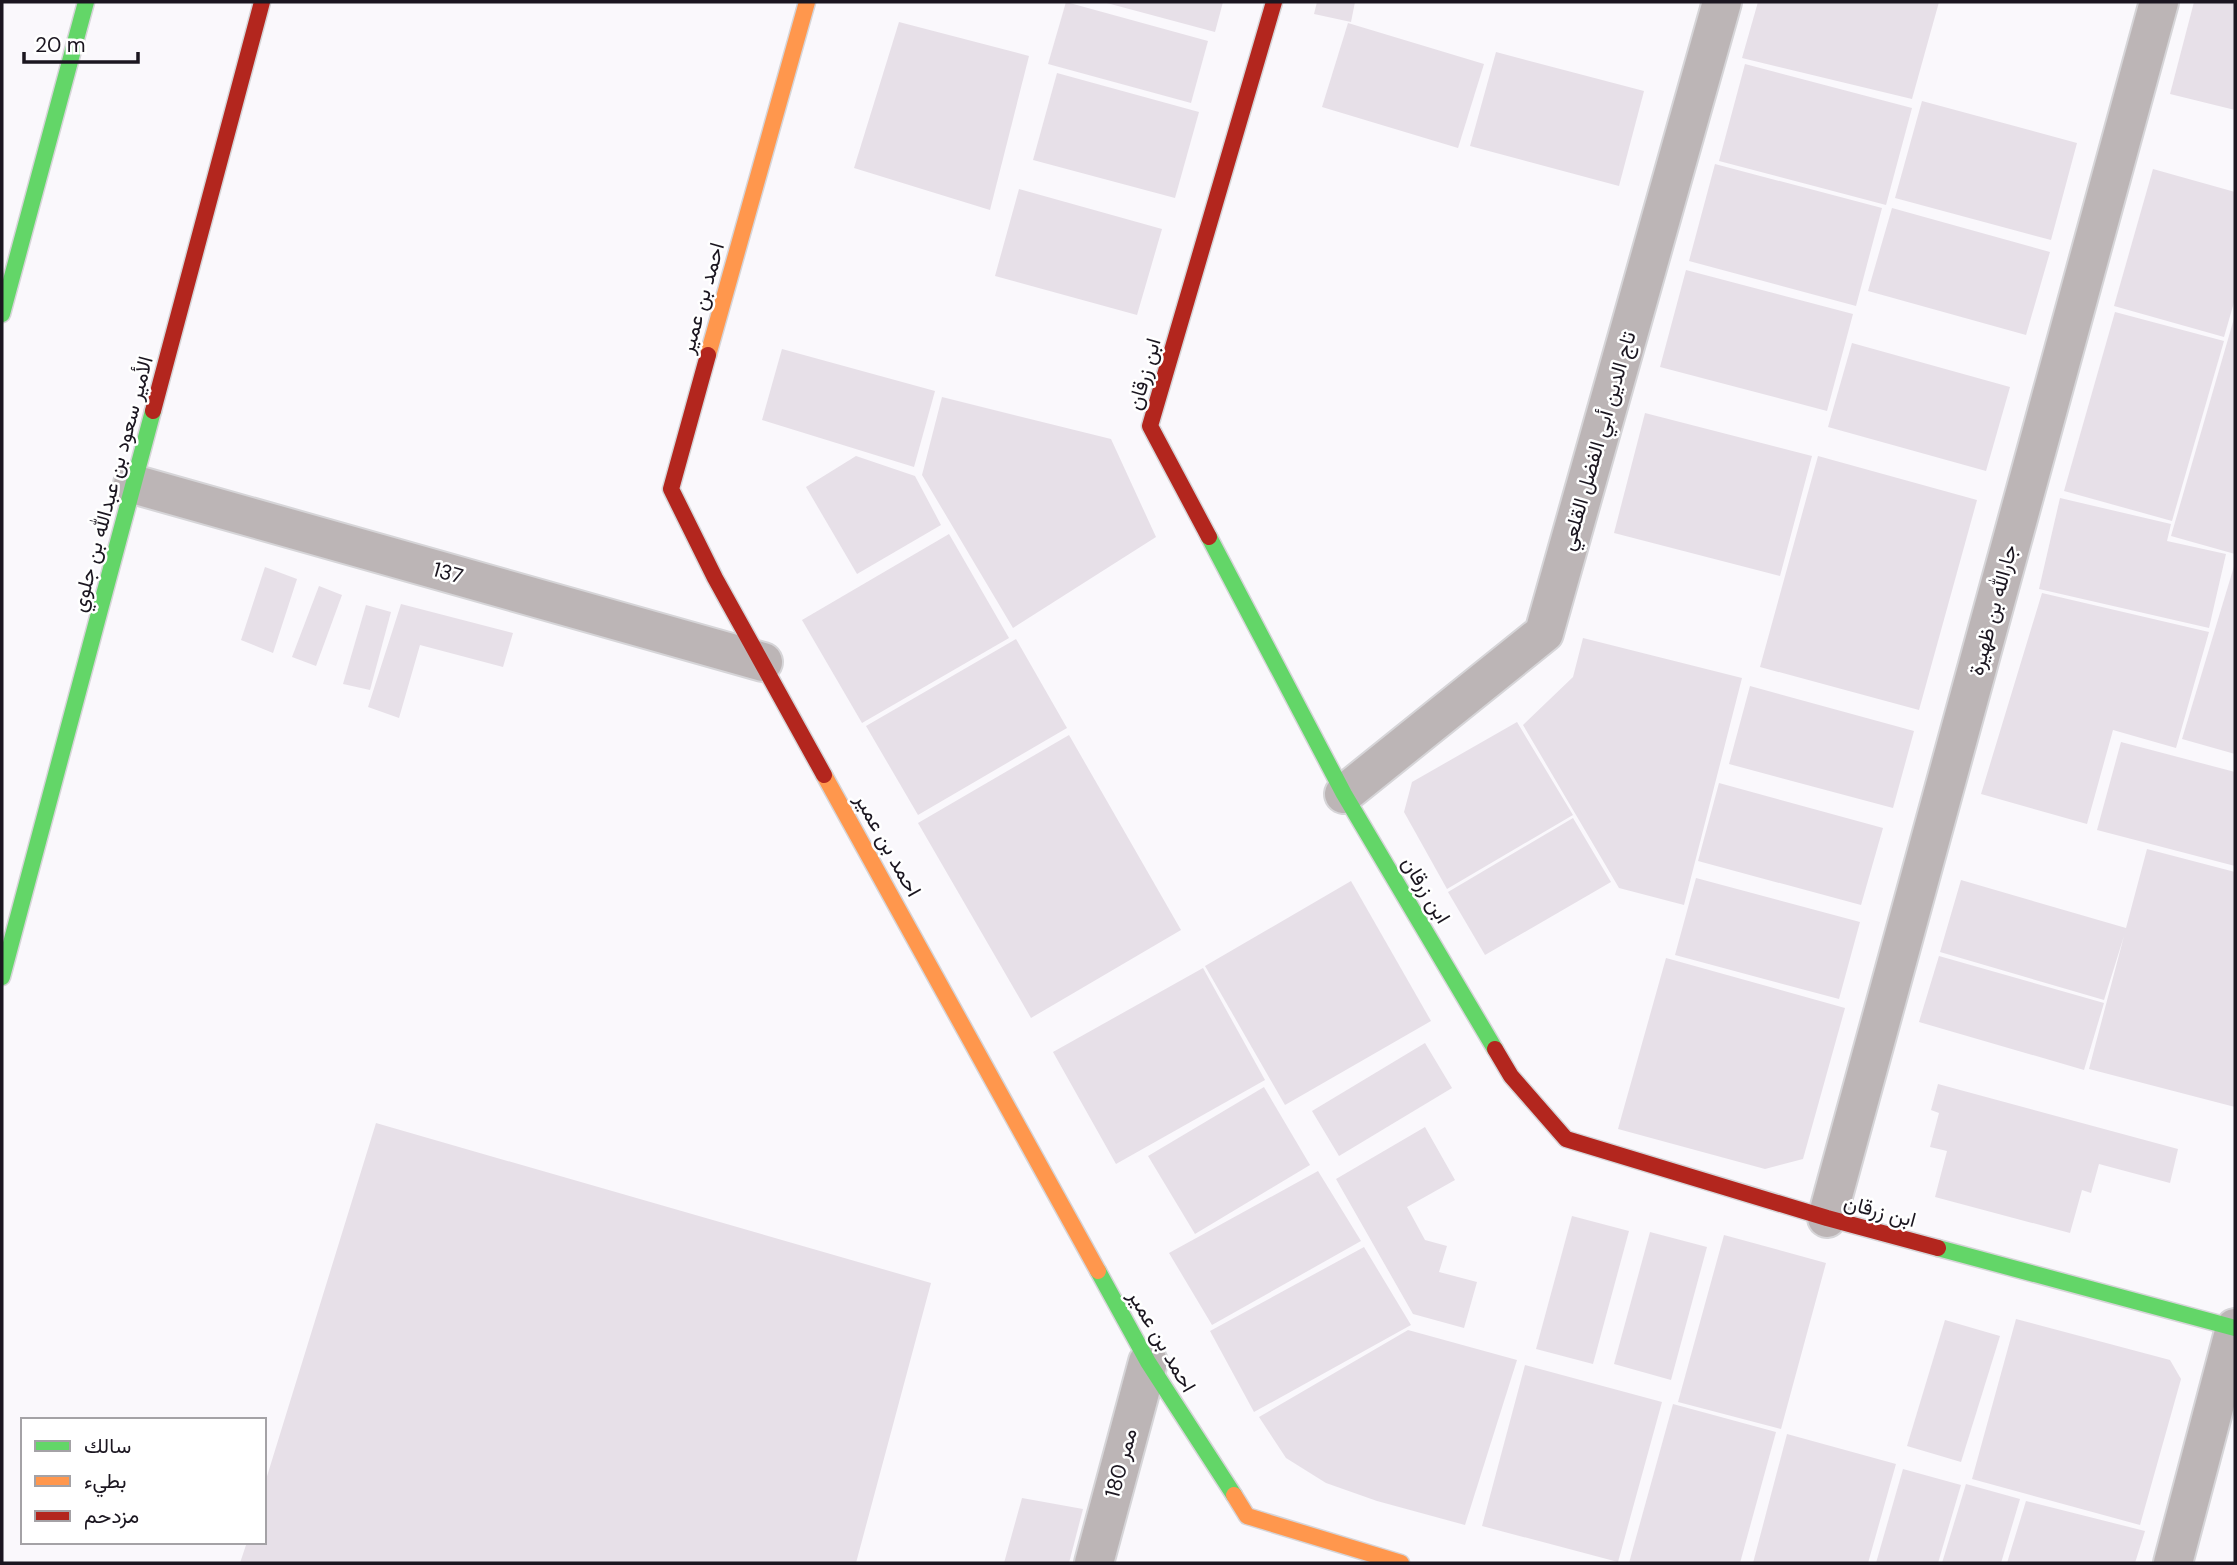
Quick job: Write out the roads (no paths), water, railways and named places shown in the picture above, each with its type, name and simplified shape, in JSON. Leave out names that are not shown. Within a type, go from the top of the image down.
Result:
[{"type":"street","points":[[2,314],[86,2]]},
{"type":"street","name":"الأمير سعود بن عبدالله بن جلوي","points":[[2,977],[262,2]]},
{"type":"street","name":"احمد بن عمير","points":[[807,2],[671,489],[715,578],[1148,1362],[1247,1517],[1401,1563]]},
{"type":"street","name":"ابن زرقان","points":[[1274,2],[1150,426],[1344,794],[1511,1076],[1566,1139],[1827,1219],[2235,1328]]},
{"type":"street","name":"تاج الدين أبي الفضل القلعي","points":[[1344,794],[1544,633],[1722,2]]},
{"type":"street","name":"جارالله بن ظهيرة","points":[[1827,1219],[2159,2]]},
{"type":"street","name":"137","points":[[133,484],[763,662]]},
{"type":"street","points":[[2173,1563],[2235,1328]]},
{"type":"street","name":"ممر 180","points":[[1094,1563],[1148,1362]]}]
